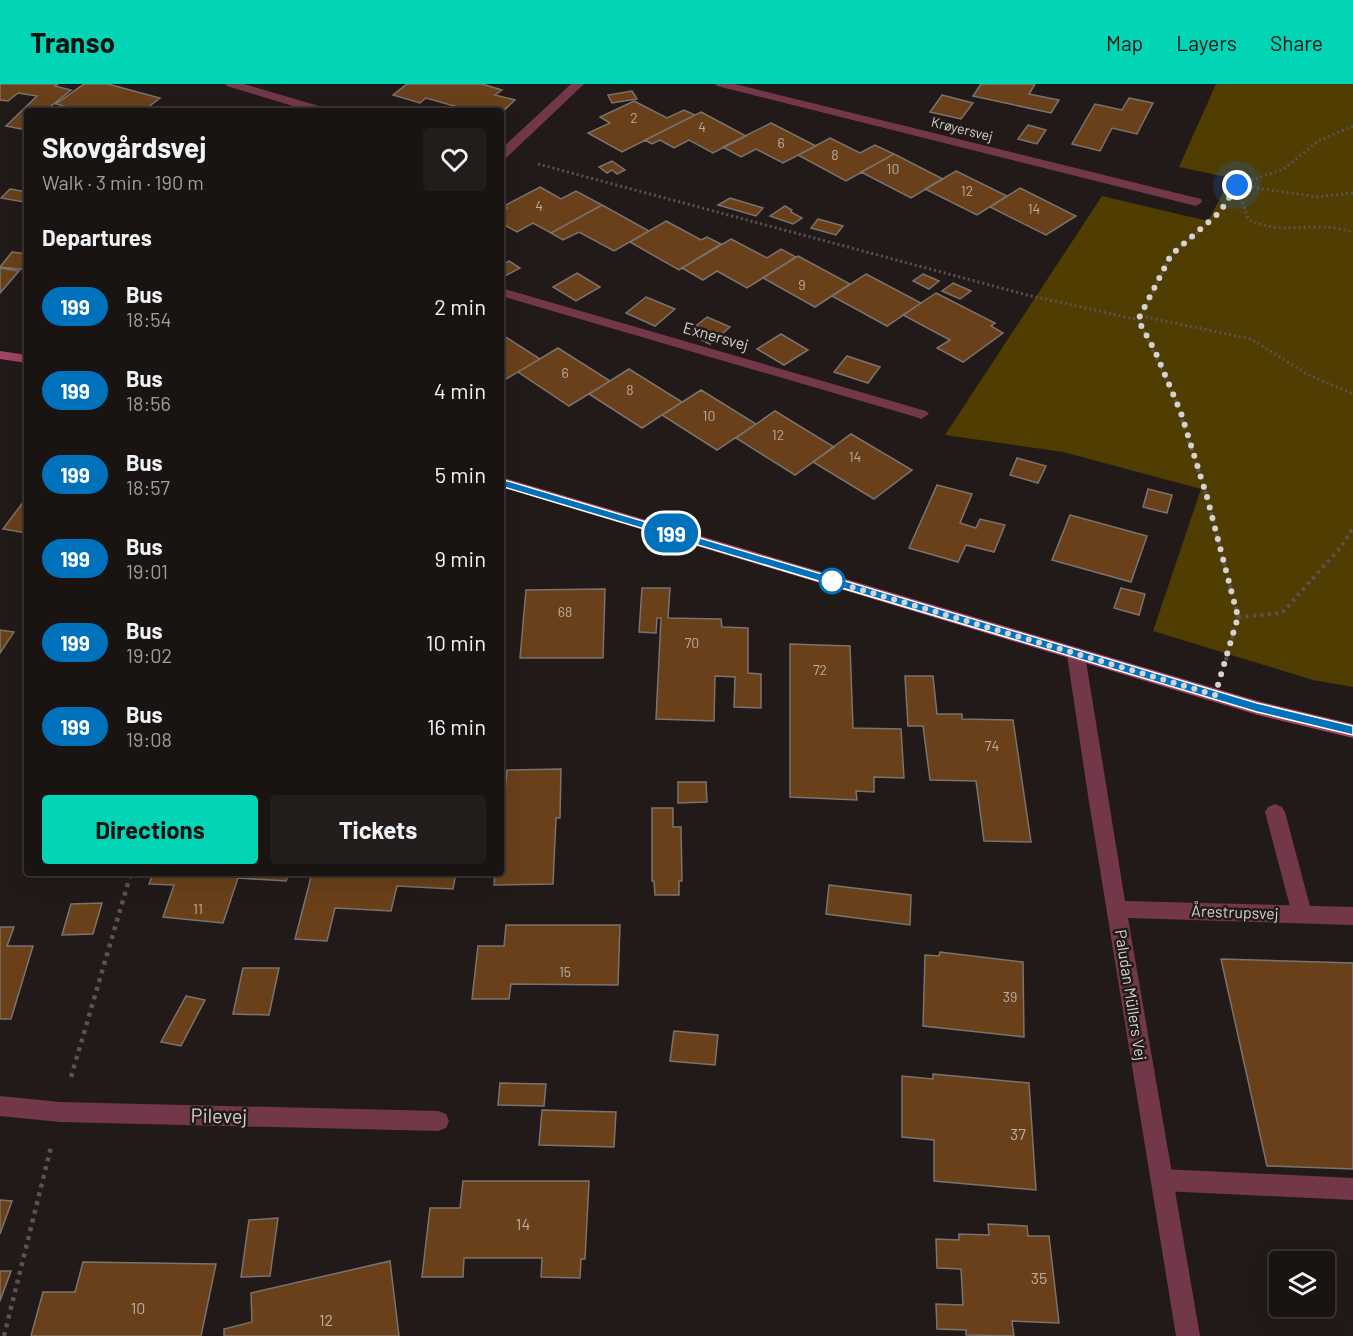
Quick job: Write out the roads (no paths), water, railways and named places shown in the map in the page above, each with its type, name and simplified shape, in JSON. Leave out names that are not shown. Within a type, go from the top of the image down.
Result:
[{"type":"street","points":[[231,84],[312,108]]},
{"type":"street","points":[[504,153],[578,84]]},
{"type":"street","name":"Krøyersvej","points":[[721,84],[1196,202]]},
{"type":"street","name":"Exnersvej","points":[[504,293],[921,414]]},
{"type":"street","points":[[0,355],[24,359]]},
{"type":"street","points":[[504,483],[1076,655],[1353,731]]},
{"type":"street","name":"Paludan Müllers Vej","points":[[1076,655],[1188,1336]]},
{"type":"street","points":[[1275,812],[1302,914]]},
{"type":"street","name":"Årestrupsvej","points":[[1117,909],[1353,916]]},
{"type":"street","name":"Pilevej","points":[[0,1106],[60,1112],[438,1121]]},
{"type":"street","points":[[1162,1180],[1353,1189]]}]
